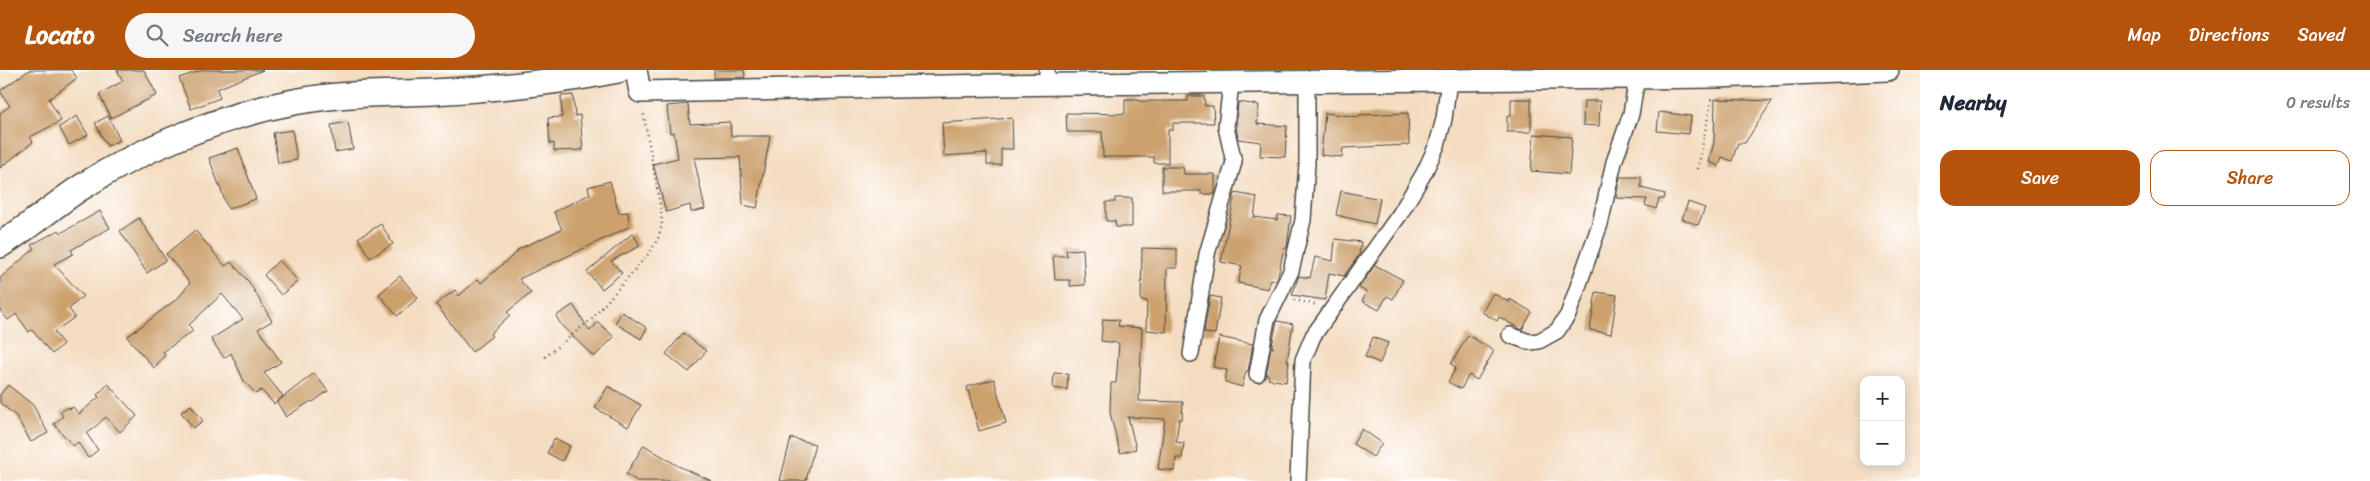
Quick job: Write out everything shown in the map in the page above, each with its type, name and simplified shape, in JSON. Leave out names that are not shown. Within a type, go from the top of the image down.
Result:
[{"type":"highway","points":[[0,245],[78,190],[117,168],[188,134],[258,110],[294,102],[357,93],[433,92],[518,86],[618,70]]},
{"type":"main road","points":[[636,70],[640,92],[1047,78],[1231,83],[1716,77],[1888,70]]},
{"type":"street","points":[[1510,334],[1529,342],[1539,341],[1557,332],[1568,315],[1600,224],[1614,162],[1631,114],[1638,77]]},
{"type":"street","points":[[1298,481],[1304,360],[1313,336],[1400,214],[1424,173],[1440,136],[1449,80]]},
{"type":"street","points":[[1257,374],[1267,320],[1291,271],[1303,220],[1307,164],[1307,82]]},
{"type":"street","points":[[1191,354],[1207,254],[1234,162],[1226,127],[1231,83]]},
{"type":"path","points":[[1698,169],[1716,77]]},
{"type":"path","points":[[545,357],[592,319],[650,252],[658,239],[662,224],[661,210],[640,92]]},
{"type":"path","points":[[1279,296],[1332,308]]},
{"type":"building","points":[[29,70],[71,70],[77,78],[49,99],[61,121],[30,137],[33,142],[0,168],[0,113],[10,106],[0,91]]},
{"type":"building","points":[[117,70],[144,70],[157,95],[111,118],[99,94],[123,81]]},
{"type":"building","points":[[202,70],[263,70],[217,89],[220,98],[191,109],[179,78]]},
{"type":"building","points":[[714,70],[744,70],[745,77],[714,78]]},
{"type":"building","points":[[573,95],[575,116],[580,115],[583,150],[554,151],[554,143],[550,144],[548,118],[562,117],[561,96]]},
{"type":"building","points":[[1188,96],[1204,96],[1205,106],[1213,106],[1214,123],[1173,123],[1173,130],[1168,130],[1168,163],[1154,163],[1154,157],[1103,157],[1102,132],[1067,132],[1066,113],[1125,114],[1125,99],[1138,99],[1138,101],[1188,101]]},
{"type":"building","points":[[1511,99],[1531,99],[1531,132],[1507,132],[1507,116],[1511,116]]},
{"type":"building","points":[[1715,99],[1772,101],[1745,143],[1738,143],[1732,161],[1722,157],[1719,166],[1709,162],[1714,142]]},
{"type":"building","points":[[1584,101],[1600,101],[1599,126],[1583,125]]},
{"type":"building","points":[[1238,102],[1259,105],[1257,124],[1287,126],[1285,157],[1260,156],[1261,142],[1238,139],[1236,126]]},
{"type":"building","points":[[688,104],[690,124],[730,122],[731,136],[770,136],[757,208],[743,205],[740,157],[694,158],[705,209],[691,212],[690,205],[666,212],[653,164],[678,158],[674,132],[670,133],[667,106]]},
{"type":"building","points":[[1659,112],[1691,116],[1689,134],[1657,131]]},
{"type":"building","points":[[1325,113],[1359,117],[1359,115],[1408,113],[1409,145],[1343,148],[1342,157],[1321,155]]},
{"type":"building","points":[[77,116],[88,135],[69,145],[59,127]]},
{"type":"building","points":[[108,116],[120,140],[107,146],[95,123]]},
{"type":"building","points":[[1012,118],[1013,149],[1001,149],[1001,165],[987,165],[987,153],[944,156],[942,123]]},
{"type":"building","points":[[348,122],[353,149],[335,152],[331,125]]},
{"type":"building","points":[[292,130],[297,160],[278,163],[273,133]]},
{"type":"building","points":[[1534,134],[1572,137],[1569,174],[1531,171]]},
{"type":"building","points":[[238,148],[256,199],[228,209],[209,158]]},
{"type":"building","points":[[1162,167],[1183,167],[1184,174],[1215,174],[1215,194],[1201,194],[1201,191],[1162,191]]},
{"type":"building","points":[[1620,177],[1641,177],[1641,188],[1665,194],[1664,199],[1659,199],[1656,209],[1645,205],[1647,199],[1616,198]]},
{"type":"building","points":[[610,181],[619,213],[628,212],[629,227],[519,279],[531,293],[507,312],[510,315],[490,334],[492,336],[472,352],[436,304],[455,290],[459,296],[478,279],[481,283],[517,250],[562,229],[554,212],[590,194],[588,187]]},
{"type":"building","points":[[1341,191],[1380,199],[1375,224],[1336,215]]},
{"type":"building","points":[[1235,193],[1257,197],[1254,217],[1277,220],[1278,215],[1291,216],[1287,248],[1284,248],[1278,276],[1276,280],[1270,279],[1268,289],[1238,283],[1242,266],[1221,262]]},
{"type":"building","points":[[1115,198],[1132,198],[1132,227],[1116,227],[1115,221],[1106,221],[1106,202],[1115,202]]},
{"type":"building","points":[[1688,202],[1705,208],[1698,225],[1682,219]]},
{"type":"building","points":[[100,211],[110,228],[71,250],[73,254],[54,264],[83,296],[69,309],[75,317],[54,332],[63,344],[52,354],[32,330],[29,332],[16,314],[8,320],[0,310],[0,278],[34,249],[31,245],[59,230],[61,233]]},
{"type":"building","points":[[139,218],[166,260],[147,273],[120,231]]},
{"type":"building","points":[[381,224],[393,244],[370,258],[358,238]]},
{"type":"building","points":[[195,230],[225,266],[231,262],[249,282],[272,321],[258,329],[281,362],[264,373],[283,396],[274,404],[261,390],[256,394],[244,381],[231,353],[224,358],[211,339],[243,319],[222,294],[189,325],[193,331],[163,352],[165,355],[154,368],[127,337],[178,298],[190,283],[166,254]]},
{"type":"building","points":[[633,233],[640,246],[611,261],[622,273],[602,289],[587,272]]},
{"type":"building","points":[[1335,239],[1361,242],[1359,255],[1344,276],[1329,273],[1325,300],[1292,295],[1299,276],[1310,278],[1315,257],[1333,261]]},
{"type":"building","points":[[1142,248],[1177,249],[1177,268],[1167,268],[1166,332],[1146,330],[1147,301],[1141,301]]},
{"type":"building","points":[[1083,249],[1085,285],[1070,286],[1070,280],[1055,280],[1053,256],[1067,256],[1066,250]]},
{"type":"building","points":[[279,260],[298,281],[281,295],[264,275]]},
{"type":"building","points":[[1375,265],[1403,280],[1393,299],[1387,296],[1379,310],[1362,301],[1367,292],[1359,288]]},
{"type":"building","points":[[400,276],[418,298],[397,316],[379,294]]},
{"type":"building","points":[[1596,292],[1617,295],[1611,334],[1590,330]]},
{"type":"building","points":[[1493,293],[1509,302],[1510,299],[1532,312],[1522,330],[1499,317],[1497,321],[1482,312]]},
{"type":"building","points":[[1210,296],[1221,298],[1215,334],[1204,333]]},
{"type":"building","points":[[573,305],[590,331],[598,322],[614,337],[594,357],[562,326],[556,316]]},
{"type":"building","points":[[622,312],[647,328],[641,339],[615,323]]},
{"type":"building","points":[[1103,319],[1119,320],[1118,326],[1142,328],[1139,401],[1183,402],[1182,419],[1179,419],[1176,442],[1184,443],[1182,458],[1176,458],[1175,471],[1158,469],[1165,419],[1128,417],[1136,449],[1120,453],[1110,413],[1111,383],[1116,383],[1119,343],[1101,341]]},
{"type":"building","points":[[1277,321],[1293,324],[1287,361],[1289,361],[1286,382],[1268,379],[1269,375],[1266,375],[1271,347],[1274,348],[1272,345]]},
{"type":"building","points":[[683,333],[706,351],[689,372],[666,354]]},
{"type":"building","points":[[1468,335],[1494,351],[1477,380],[1469,375],[1461,389],[1448,382],[1456,368],[1451,364]]},
{"type":"building","points":[[1219,337],[1253,344],[1248,371],[1246,371],[1242,387],[1225,382],[1227,370],[1213,367]]},
{"type":"building","points":[[1373,337],[1388,343],[1380,363],[1365,357]]},
{"type":"building","points":[[314,373],[328,391],[286,417],[277,402]]},
{"type":"building","points":[[1054,373],[1068,374],[1067,390],[1053,388]]},
{"type":"building","points":[[994,379],[1006,423],[979,431],[967,387]]},
{"type":"building","points":[[108,384],[137,416],[120,432],[106,417],[87,434],[98,450],[88,458],[78,442],[73,446],[54,424],[63,416],[60,412],[69,407],[70,409],[73,407],[79,414],[99,397],[97,395]]},
{"type":"building","points":[[8,385],[33,405],[48,433],[31,442],[16,416],[0,403],[0,395]]},
{"type":"building","points":[[608,386],[641,405],[628,427],[595,408]]},
{"type":"building","points":[[191,405],[203,421],[193,428],[181,412]]},
{"type":"building","points":[[1362,429],[1382,443],[1373,457],[1353,444]]},
{"type":"building","points":[[555,438],[570,446],[562,461],[547,453]]},
{"type":"building","points":[[791,438],[815,444],[806,481],[780,481]]},
{"type":"building","points":[[644,445],[678,466],[712,481],[637,481],[626,474]]}]
